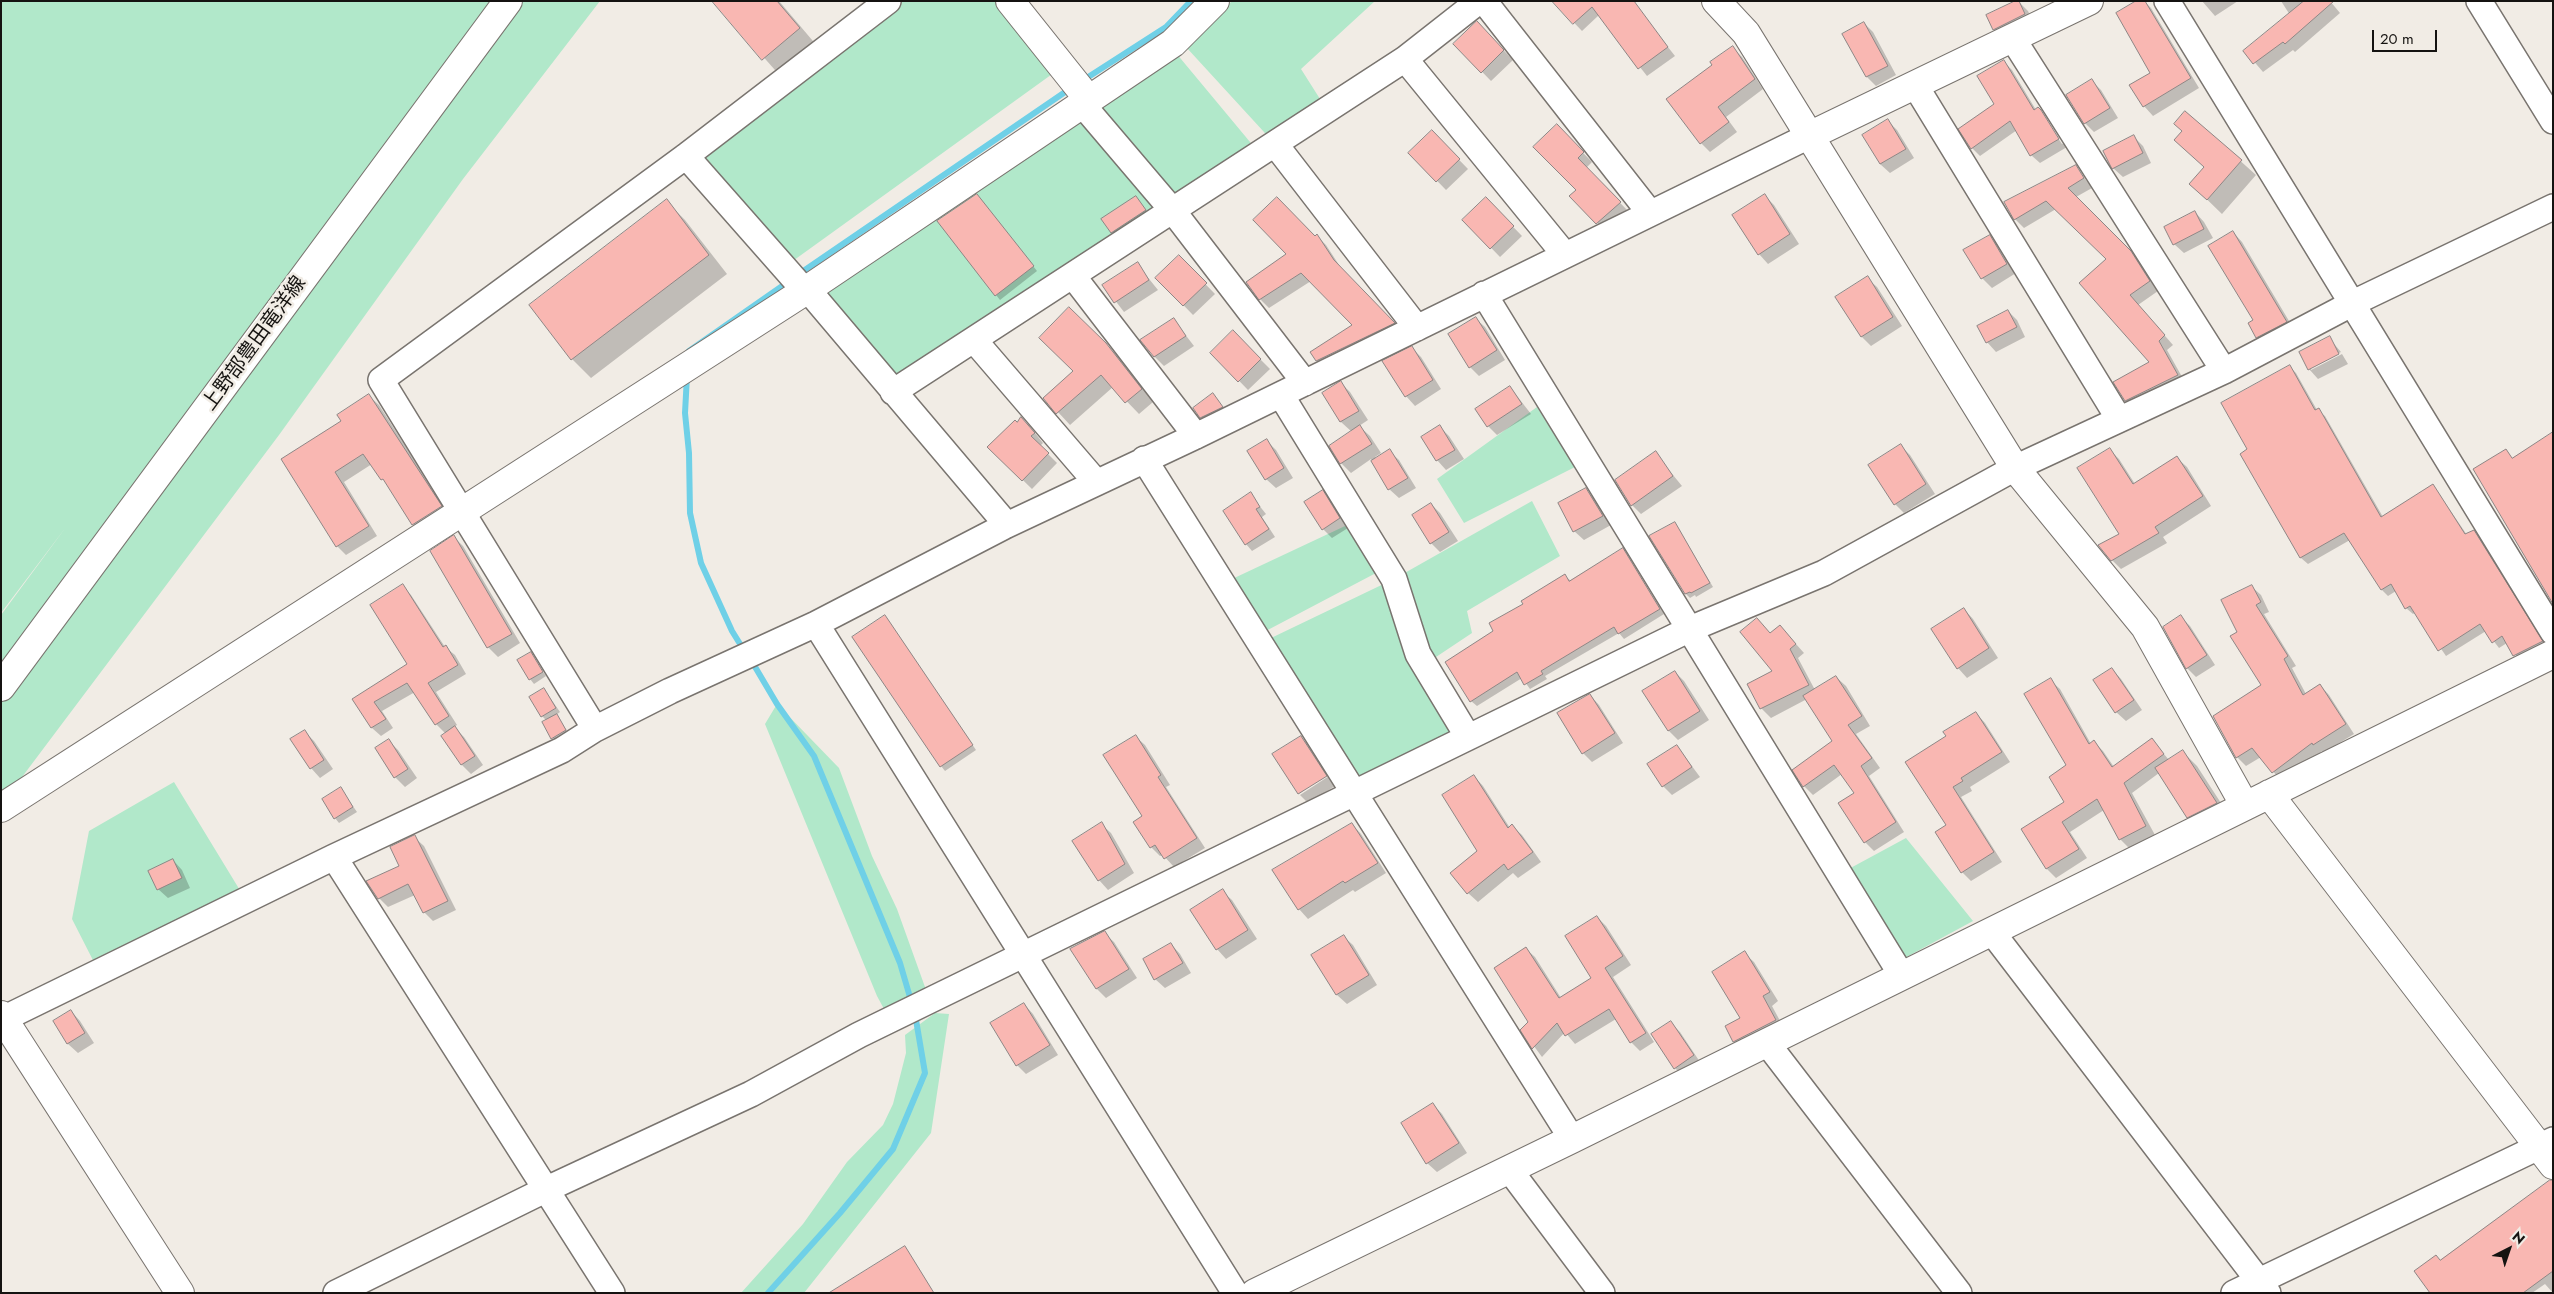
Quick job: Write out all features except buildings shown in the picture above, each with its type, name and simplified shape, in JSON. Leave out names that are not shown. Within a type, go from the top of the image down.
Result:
[{"type":"street","name":"上野部豊田竜洋線","points":[[1,687],[508,1]]},
{"type":"street","points":[[595,729],[381,380],[686,156],[888,1]]},
{"type":"street","points":[[1010,1],[1085,102],[1173,211],[1305,383]]},
{"type":"street","points":[[1,808],[805,291],[1173,43],[1215,1]]},
{"type":"street","points":[[893,392],[1405,59],[1479,1]]},
{"type":"street","points":[[1484,1],[1650,213]]},
{"type":"street","points":[[1716,1],[1746,33],[2015,468],[2145,627],[2257,800],[2548,1151],[2263,1287],[2234,1293]]},
{"type":"street","points":[[180,1293],[2,1018],[334,857],[562,750],[595,729],[670,691],[816,624],[1007,525],[1281,395],[1650,213],[2089,1]]},
{"type":"street","points":[[2167,1],[2553,632]]},
{"type":"street","points":[[2479,1],[2553,121]]},
{"type":"street","points":[[2013,39],[2224,371]]},
{"type":"street","points":[[1405,59],[1565,255]]},
{"type":"street","points":[[1915,85],[2119,418]]},
{"type":"street","points":[[1275,144],[1417,328]]},
{"type":"street","points":[[686,156],[805,291],[814,296],[1007,525]]},
{"type":"street","points":[[336,1293],[547,1189],[751,1094],[859,1035],[1690,629],[1824,573],[2015,468],[2119,418],[2224,371],[2353,303],[2553,206]]},
{"type":"street","points":[[1073,276],[1196,436]]},
{"type":"street","points":[[1484,294],[1902,976]]},
{"type":"street","points":[[974,340],[1096,482]]},
{"type":"street","points":[[1281,395],[1394,579],[1418,654],[1468,737]]},
{"type":"street","points":[[1144,459],[1572,1139]]},
{"type":"street","points":[[816,624],[1022,956],[1235,1293]]},
{"type":"street","points":[[1255,1293],[1572,1139],[2553,654]]},
{"type":"street","points":[[334,857],[612,1293]]},
{"type":"street","points":[[1992,932],[2263,1287]]},
{"type":"street","points":[[1767,1043],[1959,1293]]},
{"type":"street","points":[[1509,1169],[1602,1293]]},
{"type":"green space","points":[[1,1],[600,1],[463,179],[279,435],[1,805],[1,615],[66,527],[1,613]]},
{"type":"green space","points":[[897,1],[1005,1],[1055,72],[790,263],[693,151]]},
{"type":"green space","points":[[1232,1],[1375,1],[1301,69],[1327,110],[1275,144],[1186,47]]},
{"type":"green space","points":[[1176,53],[1260,154],[893,392],[812,286]]},
{"type":"green space","points":[[1537,407],[1575,467],[1464,523],[1437,479]]},
{"type":"green space","points":[[1532,501],[1560,556],[1467,611],[1472,633],[1424,665],[1468,737],[1360,790],[1269,639],[1394,579]]},
{"type":"green space","points":[[1345,526],[1376,573],[1262,633],[1230,580]]},
{"type":"green space","points":[[777,704],[839,768],[872,856],[897,909],[930,1001],[890,1020],[877,996],[765,724]]},
{"type":"green space","points":[[174,782],[241,892],[99,972],[72,919],[89,831]]},
{"type":"green space","points":[[1906,838],[1973,921],[1901,960],[1845,871]]},
{"type":"green space","points":[[935,1013],[949,1014],[931,1133],[804,1293],[741,1293],[803,1224],[847,1162],[883,1125],[893,1104],[906,1053],[905,1035]]},
{"type":"waterway","points":[[1082,81],[1166,27],[1191,1]]},
{"type":"waterway","points":[[799,274],[1071,88]]},
{"type":"waterway","points":[[689,351],[788,282]]},
{"type":"waterway","points":[[687,376],[685,413],[689,453],[690,513],[701,563],[732,631],[745,652]]},
{"type":"waterway","points":[[751,660],[777,704],[814,756],[900,963],[912,1004]]},
{"type":"waterway","points":[[768,1293],[840,1213],[893,1149],[925,1073],[915,1014]]}]
